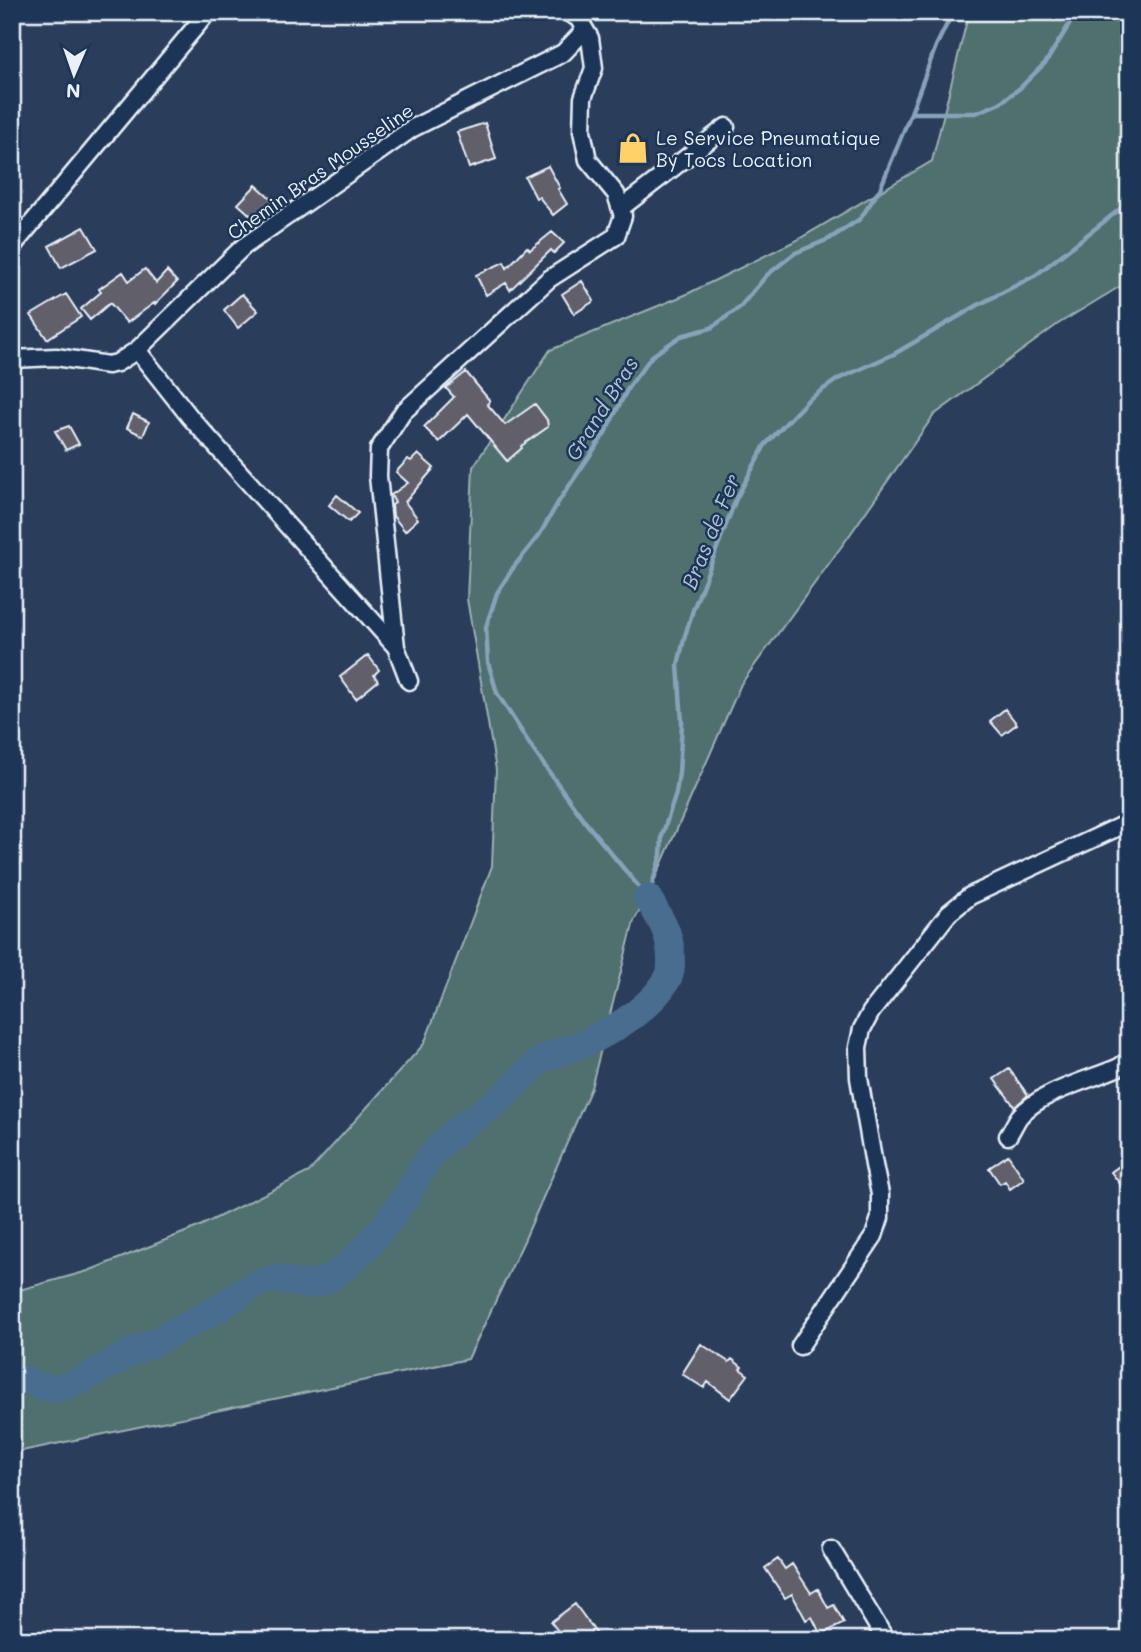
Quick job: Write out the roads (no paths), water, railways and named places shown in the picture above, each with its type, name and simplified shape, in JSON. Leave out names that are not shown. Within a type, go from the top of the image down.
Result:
[{"type":"street","points":[[12,247],[208,12]]},
{"type":"street","points":[[409,681],[396,648],[378,476],[379,449],[403,412],[549,279],[616,236],[623,216],[616,194],[588,160],[582,131],[583,98],[594,68],[590,38],[578,18],[567,12]]},
{"type":"street","name":"Chemin Bras Mousseline","points":[[12,359],[56,357],[96,364],[117,363],[137,350],[243,247],[413,128],[563,52],[585,30]]},
{"type":"street","points":[[621,208],[726,127]]},
{"type":"street","points":[[137,350],[190,417],[396,648]]},
{"type":"street","points":[[800,1346],[874,1236],[880,1218],[880,1194],[859,1077],[858,1047],[862,1029],[871,1012],[948,913],[970,896],[1129,822]]},
{"type":"street","points":[[1008,1136],[1031,1105],[1119,1067],[1129,1060]]},
{"type":"street","points":[[831,1549],[886,1640]]},
{"type":"waterway","points":[[911,113],[936,46],[953,12]]},
{"type":"waterway","name":"Grand Bras","points":[[648,898],[586,823],[534,751],[497,693],[488,662],[486,627],[497,593],[540,534],[605,433],[628,388],[652,356],[681,336],[711,328],[740,307],[767,275],[795,253],[829,239],[860,219],[880,189],[911,113],[976,113],[1000,103],[1020,88],[1046,62],[1077,12]]},
{"type":"waterway","name":"Bras de Fer","points":[[648,898],[661,855],[662,836],[676,793],[679,773],[682,723],[678,665],[684,639],[736,499],[765,445],[808,400],[838,379],[894,354],[1036,275],[1129,202]]},
{"type":"waterway","points":[[12,1375],[46,1388],[66,1387],[197,1320],[259,1283],[275,1279],[311,1284],[339,1272],[382,1229],[438,1147],[500,1099],[539,1062],[555,1053],[595,1039],[619,1025],[643,1007],[662,987],[671,971],[669,942],[648,898]]},
{"type":"place","name":"Le Service Pneumatique By Tocs Location","points":[[633,148]]}]
